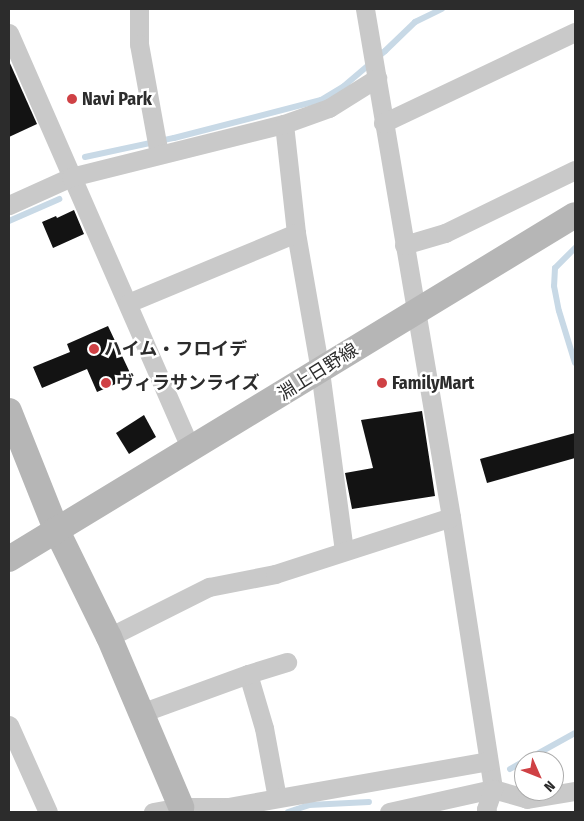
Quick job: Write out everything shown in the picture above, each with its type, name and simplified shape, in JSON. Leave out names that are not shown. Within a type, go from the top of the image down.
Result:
[{"type":"main road","name":"淵上日野線","points":[[9,559],[575,215]]},
{"type":"main road","points":[[9,410],[56,529],[109,637],[182,810]]},
{"type":"street","points":[[139,9],[139,44],[157,145]]},
{"type":"street","points":[[365,9],[451,517],[493,789],[486,809],[487,812]]},
{"type":"street","points":[[383,123],[575,32]]},
{"type":"street","points":[[9,33],[191,449]]},
{"type":"street","points":[[9,205],[71,177],[157,145],[284,124],[329,108],[375,66]]},
{"type":"street","points":[[284,124],[296,233],[320,371],[344,550]]},
{"type":"street","points":[[404,245],[445,233],[575,170]]},
{"type":"street","points":[[128,303],[296,233]]},
{"type":"street","points":[[109,637],[209,587],[275,574],[344,550],[451,517]]},
{"type":"street","points":[[141,713],[248,674],[287,662]]},
{"type":"street","points":[[248,674],[264,728],[277,798]]},
{"type":"street","points":[[9,725],[48,812]]},
{"type":"street","points":[[153,812],[228,807],[488,761]]},
{"type":"street","points":[[389,812],[493,789],[527,799],[575,791]]},
{"type":"building","points":[[9,61],[37,124],[9,137]]},
{"type":"building","points":[[74,210],[84,234],[53,248],[42,222],[56,216],[57,218]]},
{"type":"building","points":[[108,326],[132,377],[97,392],[87,369],[42,388],[33,367],[70,352],[67,344]]},
{"type":"building","points":[[422,411],[435,496],[352,509],[345,473],[373,468],[361,420]]},
{"type":"building","points":[[144,415],[156,437],[129,454],[116,433]]},
{"type":"building","points":[[575,433],[575,458],[487,483],[480,459]]},
{"type":"waterway","points":[[85,157],[174,138],[321,100],[344,86],[415,22],[442,9]]},
{"type":"waterway","points":[[9,221],[59,199]]},
{"type":"waterway","points":[[575,248],[555,268],[554,286],[559,311],[575,363]]},
{"type":"waterway","points":[[510,769],[575,733]]},
{"type":"waterway","points":[[288,812],[309,805],[369,802]]},
{"type":"place","name":"Navi Park","points":[[72,99]]},
{"type":"place","name":"ハイム・フロイデ","points":[[94,349]]},
{"type":"place","name":"ヴィラサンライズ","points":[[106,383]]},
{"type":"place","name":"FamilyMart","points":[[382,383]]}]
